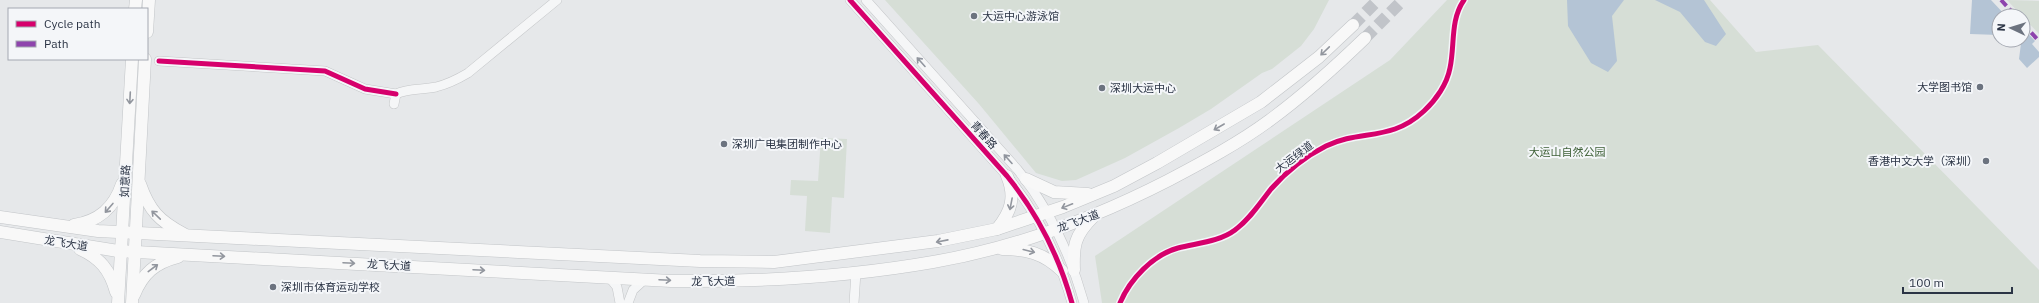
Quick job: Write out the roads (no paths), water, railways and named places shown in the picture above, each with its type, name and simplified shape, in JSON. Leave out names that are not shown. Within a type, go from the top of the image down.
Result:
[{"type":"main road","points":[[148,16],[149,0]]},
{"type":"main road","name":"龙飞大道","points":[[0,217],[64,226],[135,233],[741,262],[796,260],[865,252],[938,241],[996,229],[1096,194],[1157,163],[1261,102],[1319,57],[1353,24]]},
{"type":"main road","name":"龙飞大道","points":[[0,232],[134,252],[644,279],[746,280],[805,277],[934,262],[991,248],[1057,229],[1129,200],[1190,169],[1269,121],[1301,95],[1365,38]]},
{"type":"main road","name":"如意路","points":[[118,301],[132,60]]},
{"type":"main road","name":"如意路","points":[[132,301],[145,60]]},
{"type":"main road","points":[[64,226],[81,224],[96,219],[105,213],[113,203],[126,174]]},
{"type":"main road","points":[[996,229],[1005,219],[1011,206],[1012,192],[1007,176]]},
{"type":"main road","points":[[1026,179],[1054,192],[1096,194]]},
{"type":"main road","points":[[138,180],[151,210],[171,227],[189,236]]},
{"type":"main road","points":[[991,248],[1034,252],[1068,270],[1076,238],[1096,214]]},
{"type":"main road","points":[[66,243],[95,256],[103,263],[108,271],[118,301]]},
{"type":"main road","points":[[132,301],[139,283],[152,267],[164,261],[190,255]]},
{"type":"street","points":[[159,61],[325,72],[366,89],[396,94],[406,89],[436,87],[453,82],[468,73],[558,0]]},
{"type":"street","name":"青春路","points":[[850,0],[1007,176],[1035,216],[1068,270],[1084,303]]},
{"type":"street","name":"青春路","points":[[866,0],[1026,179],[1048,212],[1057,229],[1068,270],[1072,303]]},
{"type":"street","points":[[394,104],[396,94]]},
{"type":"street","points":[[854,303],[856,272]]},
{"type":"street","points":[[609,277],[618,287],[620,303]]},
{"type":"street","points":[[628,303],[633,290],[644,279]]},
{"type":"water","points":[[1567,0],[1624,0],[1612,16],[1617,61],[1608,72],[1591,63],[1568,26]]},
{"type":"water","points":[[1655,0],[1704,0],[1726,34],[1716,46],[1705,42],[1680,12]]},
{"type":"water","points":[[1972,0],[1991,0],[1998,8],[1991,8],[1991,35],[1970,34]]},
{"type":"water","points":[[2031,37],[2035,41],[2032,44],[2039,52],[2039,57],[2027,68],[2019,59],[2020,48],[2031,48]]},
{"type":"tunnel","points":[[1353,25],[1378,0]]},
{"type":"tunnel","points":[[1365,38],[1403,0]]},
{"type":"place","name":"大运中心游泳馆","points":[[974,16]]},
{"type":"place","name":"大学图书馆","points":[[1980,87]]},
{"type":"place","name":"深圳大运中心","points":[[1102,88]]},
{"type":"place","name":"深圳广电集团制作中心","points":[[724,144]]},
{"type":"place","name":"香港中文大学（深圳）","points":[[1986,161]]},
{"type":"place","name":"深圳市体育运动学校","points":[[273,287]]},
{"type":"park label","name":"大运山自然公园","points":[[1567,152]]}]
